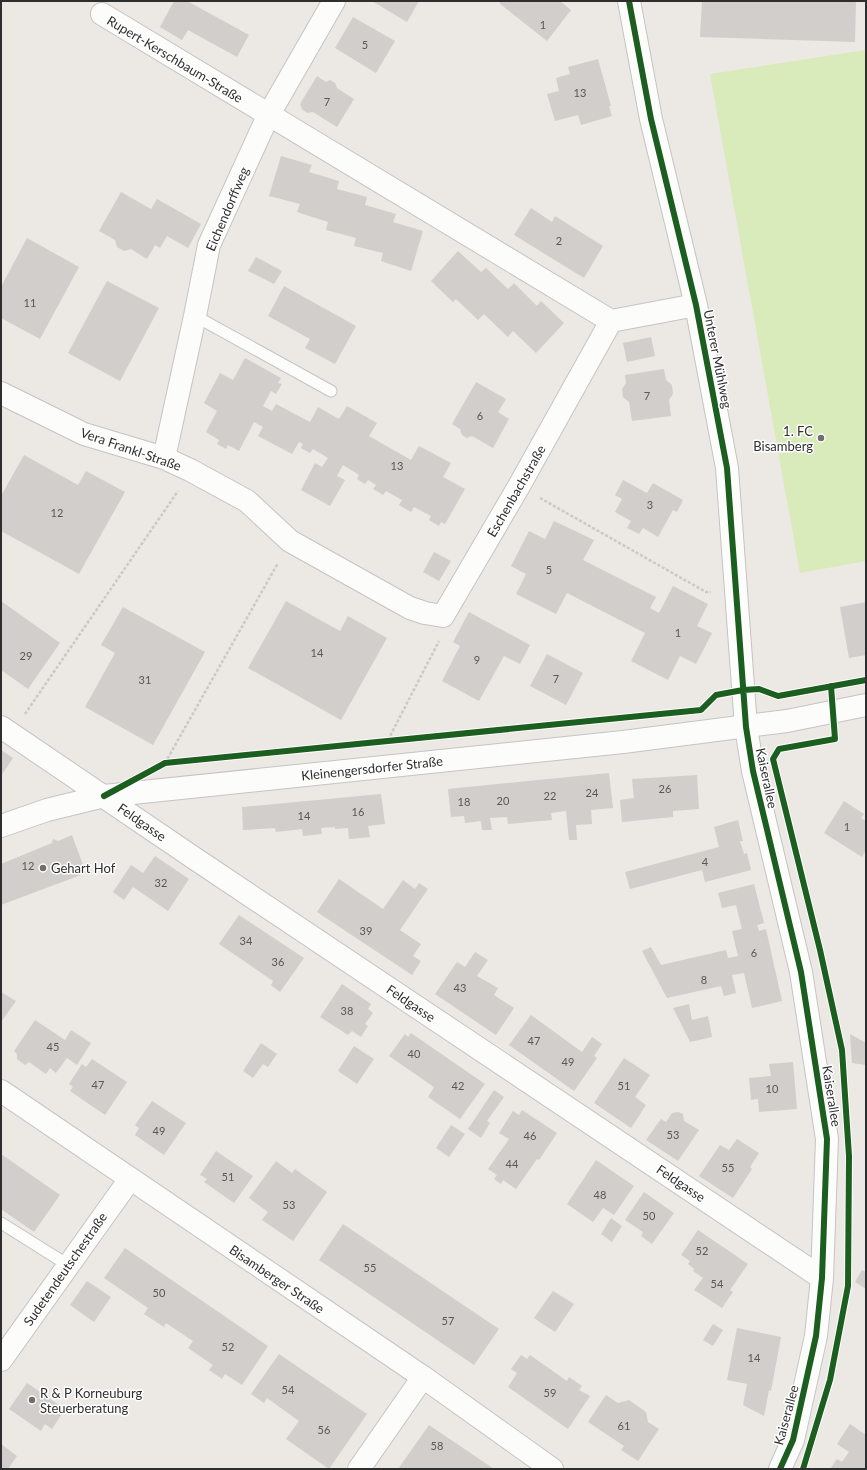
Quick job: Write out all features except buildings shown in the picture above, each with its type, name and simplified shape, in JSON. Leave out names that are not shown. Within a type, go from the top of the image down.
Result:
[{"type":"street","name":"Eichendorffweg","points":[[164,458],[209,245],[268,116],[334,1]]},
{"type":"street","name":"Unterer Mühlweg","points":[[629,1],[651,119],[696,305],[728,468],[746,727]]},
{"type":"street","name":"Rupert-Kerschbaum-Straße","points":[[102,14],[268,116],[611,321]]},
{"type":"street","points":[[611,321],[696,305]]},
{"type":"street","name":"Eschenbachstraße","points":[[443,616],[519,486],[611,321]]},
{"type":"street","name":"Vera Frankl-Straße","points":[[1,393],[84,434],[164,458],[190,470],[247,502],[290,541],[410,608],[424,613],[443,616]]},
{"type":"street","name":"Kleinengersdorfer Straße","points":[[1,826],[47,810],[104,796],[623,742],[746,727],[810,717],[866,705]]},
{"type":"street","name":"Kaiserallee","points":[[746,727],[753,771],[801,972],[827,1139],[822,1278],[816,1336],[793,1440],[780,1469]]},
{"type":"street","name":"Feldgasse","points":[[6,731],[822,1278]]},
{"type":"street","name":"Bisamberger Straße","points":[[1,1091],[423,1377],[552,1469]]},
{"type":"street","name":"Sudetendeutschestraße","points":[[1,1360],[130,1179]]},
{"type":"street","points":[[359,1469],[423,1377]]},
{"type":"lane","points":[[195,316],[331,391]]},
{"type":"lane","points":[[1,1223],[68,1265]]},
{"type":"path","points":[[6,731],[175,495],[190,470]]},
{"type":"path","points":[[519,486],[706,592],[737,596]]},
{"type":"path","points":[[165,763],[290,541]]},
{"type":"path","points":[[388,740],[444,631],[443,616]]},
{"type":"path","points":[[381,740],[396,739]]},
{"type":"path","points":[[158,766],[173,762]]},
{"type":"green space","points":[[866,50],[866,561],[800,573],[710,74]]},
{"type":"cycle path","points":[[629,1],[651,119],[696,305],[727,468],[746,727],[753,771],[801,972],[827,1139],[822,1278],[816,1336],[793,1440],[780,1469]]},
{"type":"cycle path","points":[[104,796],[165,763],[701,710],[716,695],[743,690],[759,689],[778,696],[866,680]]},
{"type":"cycle path","points":[[803,1469],[830,1380],[848,1286],[849,1156],[842,1050],[820,950],[773,759],[779,749],[835,739],[831,686]]},
{"type":"place","name":"1. FC Bisamberg","points":[[821,438]]},
{"type":"place","name":"Gehart Hof","points":[[43,868]]},
{"type":"place","name":"R & P Korneuburg Steuerberatung","points":[[32,1400]]}]
